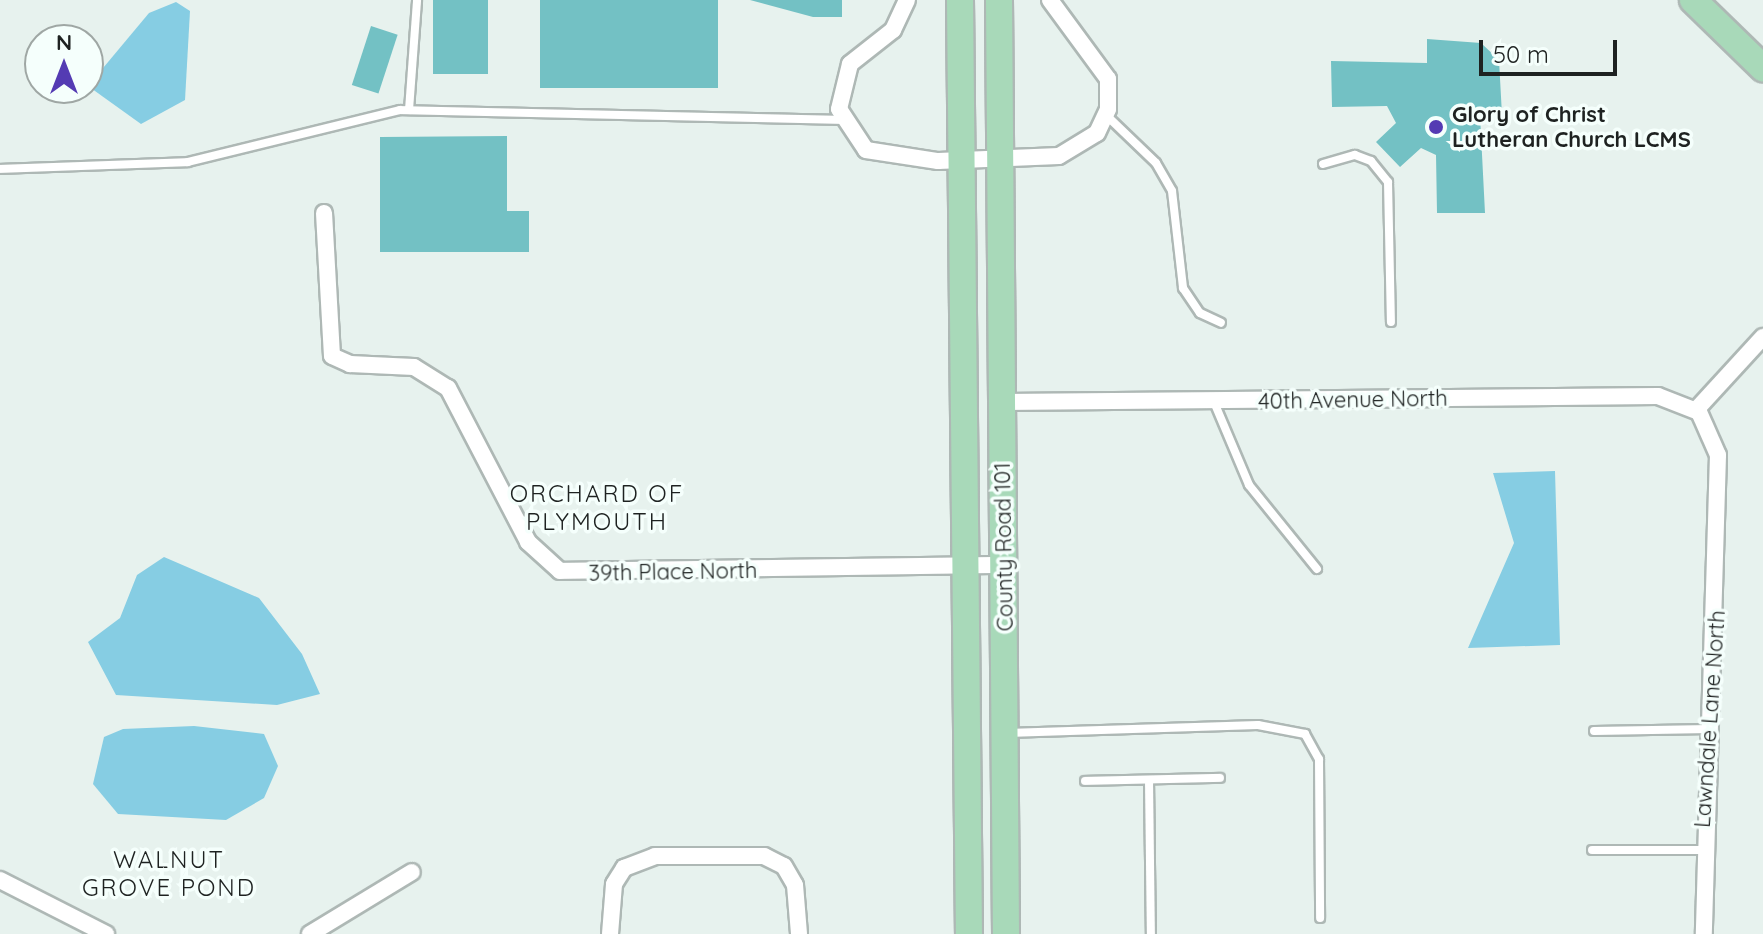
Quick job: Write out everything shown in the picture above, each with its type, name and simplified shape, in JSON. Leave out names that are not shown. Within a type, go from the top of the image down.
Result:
[{"type":"main road","name":"County Road 101","points":[[960,0],[969,934]]},
{"type":"main road","name":"County Road 101","points":[[999,0],[1006,934]]},
{"type":"main road","points":[[1693,0],[1763,68]]},
{"type":"street","points":[[907,0],[893,30],[842,79],[842,120],[866,150],[886,158],[962,160],[1001,160],[1084,146],[1106,115],[1108,79],[1050,0]]},
{"type":"street","name":"39th Place North","points":[[324,213],[325,339],[340,362],[414,367],[448,388],[528,542],[560,571],[1004,565]]},
{"type":"street","points":[[1698,411],[1763,337]]},
{"type":"street","name":"40th Avenue North","points":[[1002,402],[1658,396],[1698,411]]},
{"type":"street","name":"Lawndale Lane North","points":[[1698,411],[1718,455],[1710,729],[1703,850],[1704,934]]},
{"type":"street","points":[[610,934],[614,884],[636,861],[764,856],[784,866],[795,885],[799,934]]},
{"type":"street","points":[[310,934],[412,872]]},
{"type":"street","points":[[0,880],[106,934]]},
{"type":"lane","points":[[409,110],[417,0]]},
{"type":"lane","points":[[0,169],[188,162],[409,110],[842,120]]},
{"type":"lane","points":[[1106,115],[1156,163],[1172,191],[1183,288],[1200,313],[1221,323]]},
{"type":"lane","points":[[1323,164],[1355,155],[1371,161],[1388,182],[1391,322]]},
{"type":"lane","points":[[1214,402],[1249,485],[1317,569]]},
{"type":"lane","points":[[1006,733],[1258,725],[1305,734],[1319,759],[1320,918]]},
{"type":"lane","points":[[1594,731],[1710,729]]},
{"type":"lane","points":[[1085,781],[1220,778]]},
{"type":"lane","points":[[1149,780],[1151,934]]},
{"type":"lane","points":[[1592,850],[1703,850]]},
{"type":"water","points":[[176,2],[190,11],[185,100],[141,124],[104,97],[104,67],[149,13]]},
{"type":"water","points":[[1555,471],[1560,645],[1468,648],[1514,543],[1493,473]]},
{"type":"water","points":[[164,557],[259,598],[302,654],[320,694],[277,705],[116,695],[88,642],[120,618],[137,575]]},
{"type":"water","points":[[194,726],[264,734],[278,766],[264,798],[226,820],[118,814],[93,784],[104,737],[123,729]]},
{"type":"building","points":[[433,0],[488,0],[488,74],[433,74]]},
{"type":"building","points":[[540,0],[718,0],[718,88],[540,88]]},
{"type":"building","points":[[750,0],[842,0],[842,17],[813,17]]},
{"type":"building","points":[[371,26],[398,35],[378,94],[352,85]]},
{"type":"building","name":"Glory of Christ Lutheran Church LCMS","points":[[1427,39],[1481,43],[1499,60],[1502,115],[1480,115],[1485,213],[1437,213],[1436,155],[1421,148],[1400,167],[1376,142],[1396,123],[1387,106],[1332,107],[1331,61],[1427,63]]},
{"type":"building","points":[[507,136],[507,211],[529,211],[529,252],[380,252],[380,137]]},
{"type":"place","name":"Glory of Christ Lutheran Church LCMS","points":[[1436,127]]},
{"type":"district","name":"ORCHARD OF PLYMOUTH","points":[[597,508]]},
{"type":"district","name":"WALNUT GROVE POND","points":[[169,874]]}]
